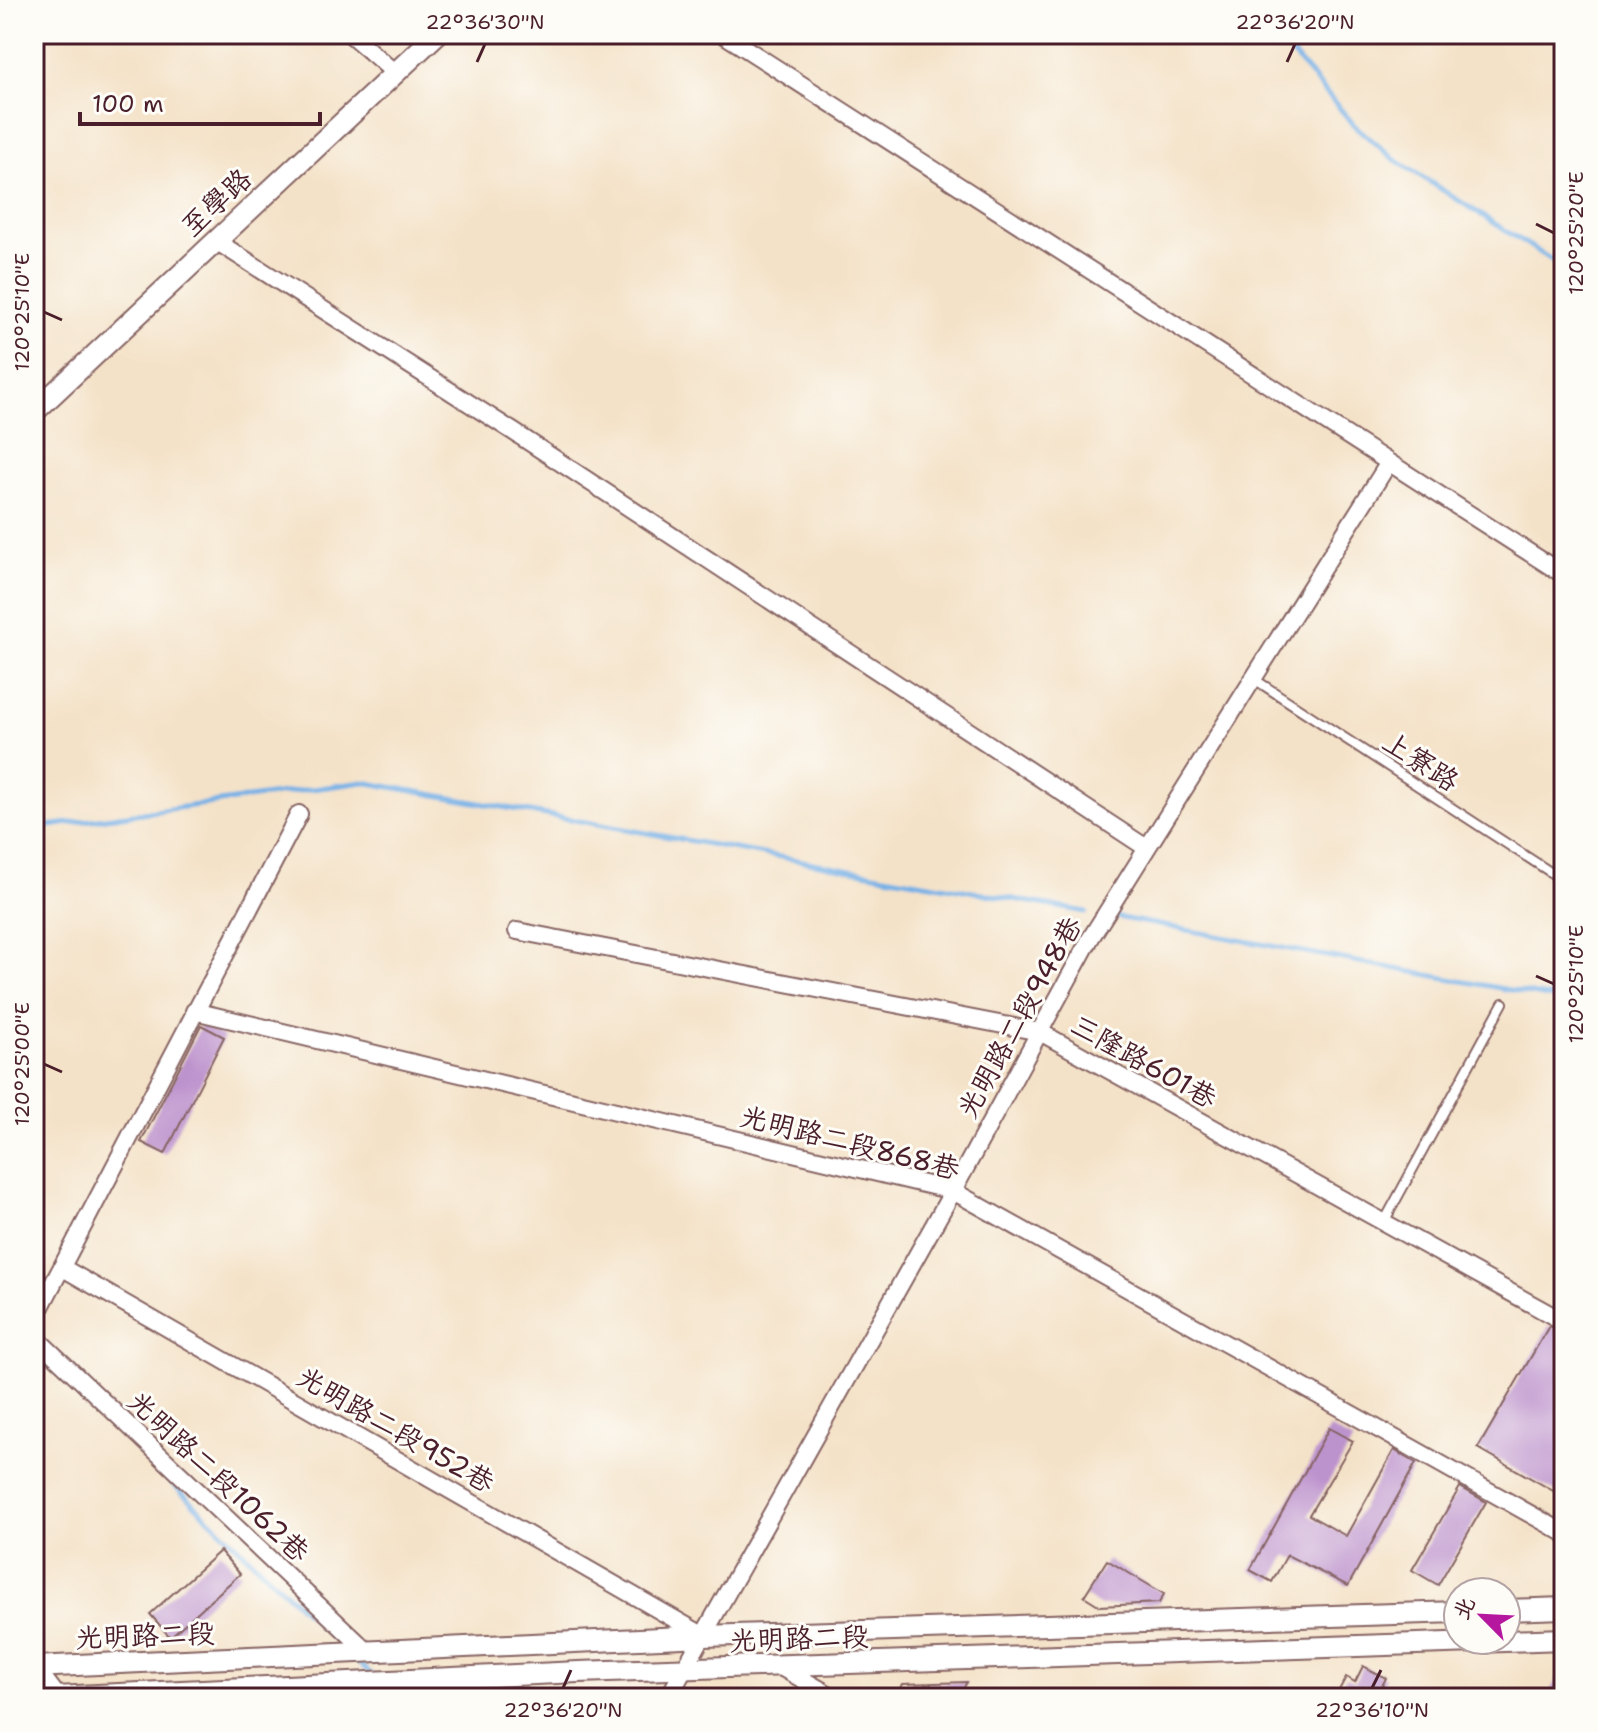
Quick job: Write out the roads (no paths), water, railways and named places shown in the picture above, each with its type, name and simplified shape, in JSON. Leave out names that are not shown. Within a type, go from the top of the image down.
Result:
[{"type":"street","points":[[350,34],[395,73]]},
{"type":"street","name":"至學路","points":[[35,408],[437,34]]},
{"type":"street","points":[[723,34],[1564,575]]},
{"type":"street","points":[[216,241],[514,432],[1145,847]]},
{"type":"street","name":"光明路二段948巷","points":[[668,1698],[1145,847],[1388,464]]},
{"type":"street","points":[[34,1320],[299,814]]},
{"type":"street","name":"三隆路601巷","points":[[517,931],[1040,1032],[1564,1322]]},
{"type":"street","name":"光明路二段868巷","points":[[194,1011],[953,1191],[1564,1533]]},
{"type":"street","name":"光明路二段952巷","points":[[63,1268],[700,1643]]},
{"type":"street","name":"光明路二段1062巷","points":[[34,1336],[369,1653]]},
{"type":"street","points":[[1522,1609],[1564,1608]]},
{"type":"street","name":"光明路二段","points":[[43,1682],[369,1653],[700,1643],[1442,1613]]},
{"type":"street","name":"光明路二段","points":[[43,1682],[392,1679],[1564,1639]]},
{"type":"street","points":[[779,1666],[835,1698]]},
{"type":"street","points":[[392,1679],[412,1698]]},
{"type":"lane","name":"上寮路","points":[[1254,679],[1564,881]]},
{"type":"lane","points":[[1383,1223],[1503,1003]]},
{"type":"waterway","points":[[1275,34],[1355,126],[1394,159],[1564,268]]},
{"type":"waterway","points":[[34,828],[363,782],[1086,912]]},
{"type":"waterway","points":[[1116,917],[1564,1000]]},
{"type":"waterway","points":[[34,1350],[341,1646]]},
{"type":"waterway","points":[[354,1658],[373,1676]]},
{"type":"waterway","points":[[386,1688],[397,1698]]}]
